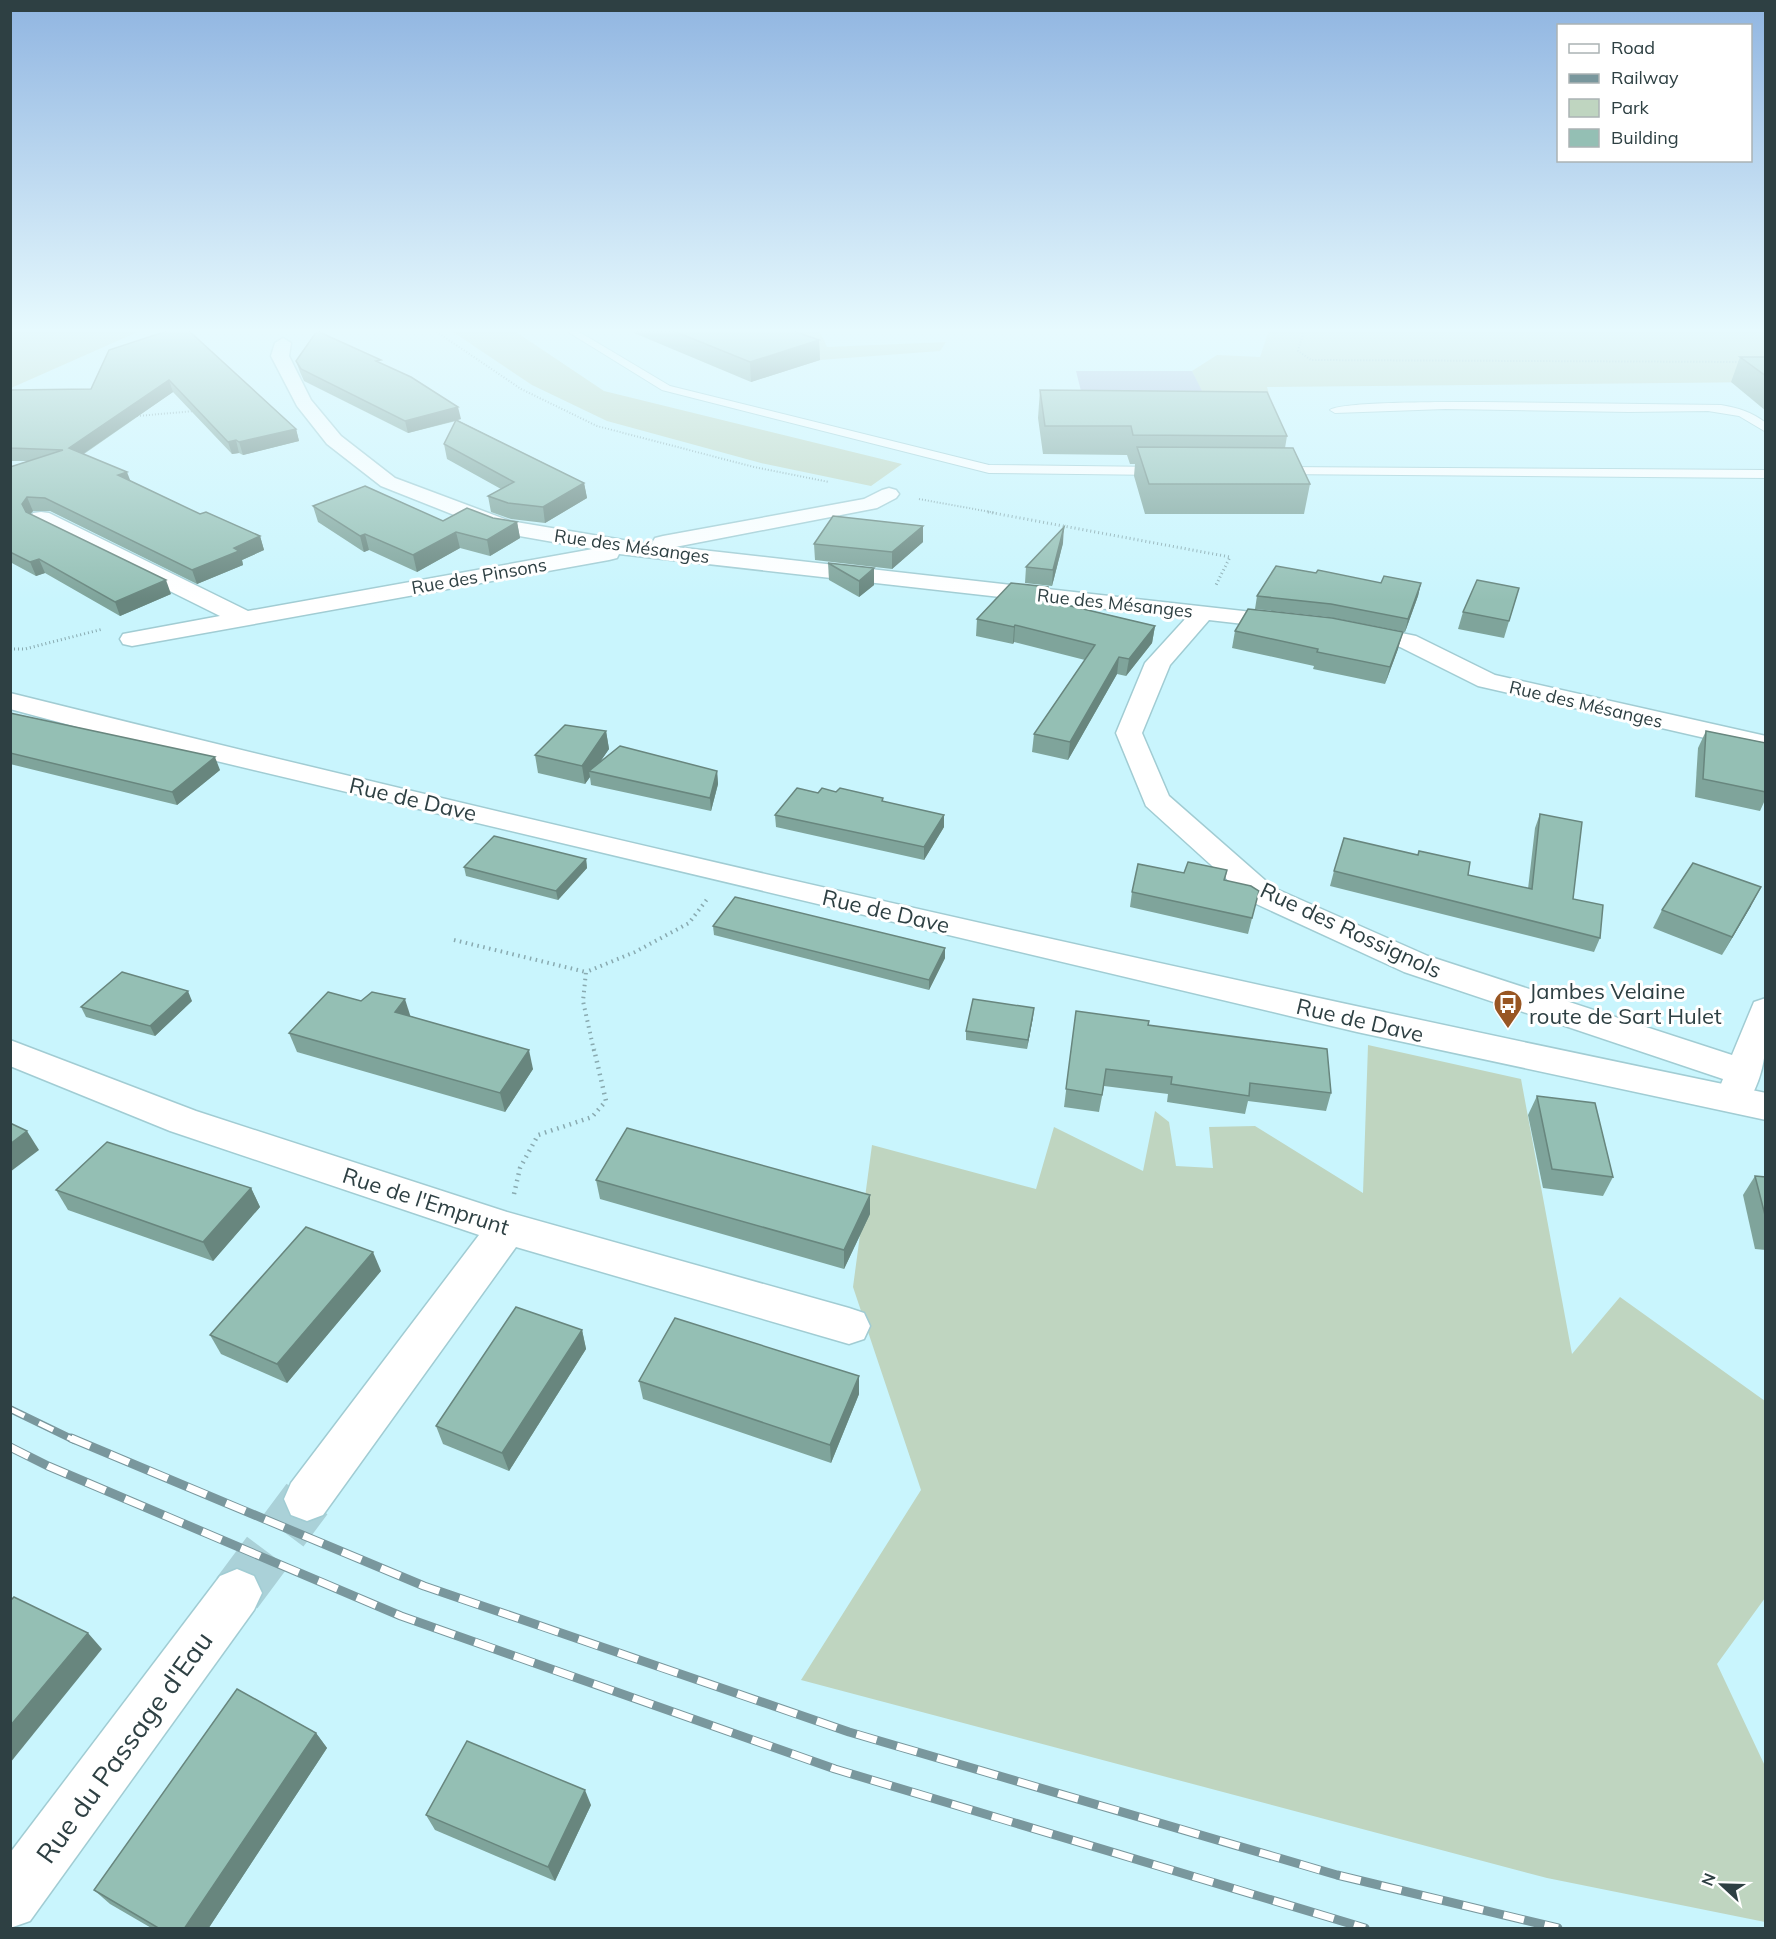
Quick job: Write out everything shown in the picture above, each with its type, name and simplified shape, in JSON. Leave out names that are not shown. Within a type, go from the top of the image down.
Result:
[{"type":"street","name":"Rue des Mésanges","points":[[318,420],[334,440],[388,482],[505,526],[629,549],[1307,624]]},
{"type":"street","name":"Rue des Pinsons","points":[[132,639],[870,504],[889,494]]},
{"type":"street","points":[[41,518],[245,619]]},
{"type":"street","name":"Rue des Rossignols","points":[[1203,613],[1158,663],[1129,733],[1156,800],[1263,895],[1416,964],[1747,1094]]},
{"type":"street","name":"Rue des Mésanges","points":[[1340,628],[1407,641],[1487,681],[1766,744]]},
{"type":"street","name":"Rue de Dave","points":[[10,701],[106,727],[727,874],[1345,1017],[1747,1094]]},
{"type":"street","points":[[1747,1094],[1766,1010]]},
{"type":"street","name":"Rue de l'Emprunt","points":[[10,1052],[183,1121],[507,1228],[849,1326]]},
{"type":"street","points":[[307,1499],[507,1228]]},
{"type":"street","name":"Rue du Passage d'Eau","points":[[10,1900],[237,1593]]},
{"type":"lane","points":[[796,420],[989,469],[1169,471]]},
{"type":"lane","points":[[1265,471],[1766,474]]},
{"type":"path","points":[[586,420],[597,426],[754,467],[1230,557],[1203,613]]},
{"type":"path","points":[[10,649],[25,649],[108,628],[132,639]]},
{"type":"path","points":[[454,940],[586,972],[635,952],[689,923],[727,874]]},
{"type":"path","points":[[507,1228],[520,1168],[538,1136],[592,1117],[606,1101],[583,1001],[586,972]]},
{"type":"green space","points":[[724,420],[902,464],[871,486],[761,463],[607,421]]},
{"type":"green space","points":[[1368,1045],[1521,1079],[1572,1354],[1620,1297],[1765,1401],[1765,1598],[1717,1664],[1765,1766],[1765,1922],[1547,1878],[801,1680],[921,1490],[853,1287],[872,1145],[1036,1189],[1054,1127],[1143,1171],[1155,1111],[1169,1122],[1176,1166],[1213,1168],[1209,1127],[1255,1126],[1363,1193]]},
{"type":"building","points":[[10,420],[109,420],[69,448],[127,472],[118,475],[200,514],[206,512],[260,536],[234,548],[239,551],[192,570],[45,498],[27,497],[22,504],[26,512],[166,580],[115,602],[39,559],[30,562],[10,552],[10,467],[63,450],[10,448]]},
{"type":"building","points":[[208,420],[287,420],[296,429],[239,442],[236,440],[228,442]]},
{"type":"building","points":[[457,420],[584,483],[543,507],[508,503],[488,496],[514,482],[444,444]]},
{"type":"building","points":[[1044,420],[1280,420],[1287,436],[1133,435],[1131,426],[1045,426]]},
{"type":"building","points":[[1137,447],[1293,448],[1310,484],[1149,484]]},
{"type":"building","points":[[365,486],[443,521],[467,508],[493,518],[517,522],[487,540],[456,532],[413,555],[365,534],[360,536],[313,506]]},
{"type":"building","points":[[833,516],[923,526],[892,552],[814,544]]},
{"type":"building","points":[[1064,527],[1053,570],[1026,567]]},
{"type":"building","points":[[828,563],[874,568],[859,581]]},
{"type":"building","points":[[1276,566],[1316,573],[1318,570],[1381,583],[1384,576],[1421,583],[1408,619],[1331,604],[1257,596]]},
{"type":"building","points":[[1477,580],[1519,588],[1509,621],[1463,612]]},
{"type":"building","points":[[1011,583],[1048,587],[1045,600],[1155,626],[1129,659],[1119,657],[1070,742],[1034,734],[1095,645],[1015,625],[1014,627],[977,619]]},
{"type":"building","points":[[1248,609],[1332,618],[1403,632],[1390,667],[1317,652],[1318,649],[1235,631]]},
{"type":"building","points":[[10,713],[215,757],[172,792],[10,753]]},
{"type":"building","points":[[565,725],[606,731],[582,766],[535,755]]},
{"type":"building","points":[[1706,731],[1766,743],[1766,792],[1703,779]]},
{"type":"building","points":[[620,746],[717,771],[710,798],[589,771]]},
{"type":"building","points":[[797,788],[818,793],[822,788],[836,792],[840,788],[883,798],[882,801],[944,815],[924,847],[775,815]]},
{"type":"building","points":[[1540,814],[1582,822],[1573,899],[1603,905],[1600,938],[1334,871],[1344,838],[1418,855],[1419,851],[1470,862],[1468,875],[1532,889]]},
{"type":"building","points":[[494,836],[586,859],[556,891],[464,867]]},
{"type":"building","points":[[1188,862],[1227,870],[1224,880],[1251,886],[1259,891],[1252,918],[1132,892],[1138,864],[1184,873]]},
{"type":"building","points":[[1693,863],[1761,887],[1732,937],[1662,910]]},
{"type":"building","points":[[735,897],[945,948],[929,980],[713,926]]},
{"type":"building","points":[[122,972],[188,991],[150,1026],[81,1007]]},
{"type":"building","points":[[328,992],[361,1001],[372,992],[405,999],[395,1012],[529,1050],[500,1093],[289,1033]]},
{"type":"building","points":[[973,999],[1034,1008],[1028,1040],[966,1031]]},
{"type":"building","points":[[1076,1011],[1149,1021],[1148,1025],[1327,1049],[1331,1093],[1250,1083],[1249,1096],[1171,1084],[1172,1077],[1106,1069],[1102,1095],[1066,1089]]},
{"type":"building","points":[[1537,1096],[1595,1103],[1613,1177],[1552,1169]]},
{"type":"building","points":[[10,1123],[27,1131],[10,1144]]},
{"type":"building","points":[[627,1128],[870,1195],[844,1250],[596,1180]]},
{"type":"building","points":[[107,1142],[251,1188],[203,1242],[56,1190]]},
{"type":"building","points":[[1755,1176],[1766,1177],[1766,1219]]},
{"type":"building","points":[[306,1227],[373,1252],[277,1364],[210,1335]]},
{"type":"building","points":[[516,1307],[582,1330],[502,1453],[436,1426]]},
{"type":"building","points":[[675,1318],[859,1376],[830,1445],[639,1381]]},
{"type":"building","points":[[14,1597],[88,1633],[10,1726],[10,1601]]},
{"type":"building","points":[[237,1689],[316,1733],[184,1929],[160,1929],[94,1890]]},
{"type":"building","points":[[467,1741],[585,1790],[548,1867],[426,1815]]},
{"type":"tunnel","points":[[237,1593],[307,1499]]},
{"type":"railway","points":[[10,1409],[74,1440]]},
{"type":"railway","points":[[71,1438],[424,1586],[849,1732],[1337,1875],[1558,1928]]},
{"type":"railway","points":[[10,1447],[48,1466],[401,1616],[835,1769],[1365,1928]]},
{"type":"place","name":"Jambes Velaine route de Sart Hulet","points":[[1508,1030]]}]
